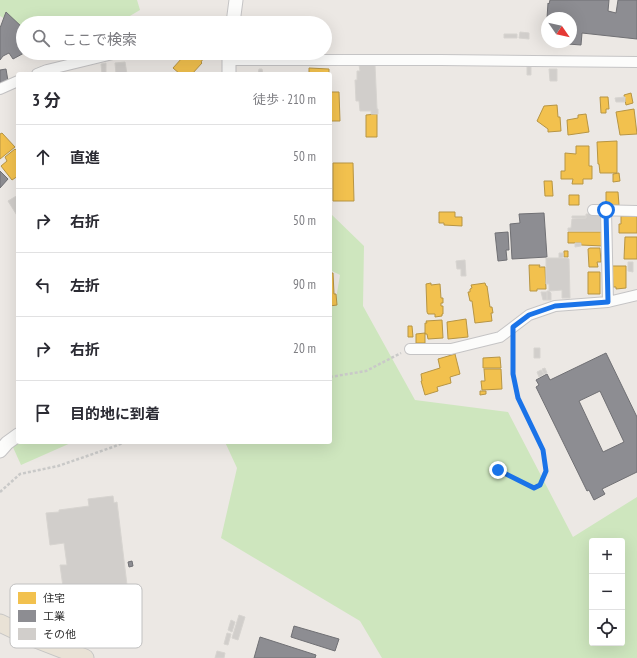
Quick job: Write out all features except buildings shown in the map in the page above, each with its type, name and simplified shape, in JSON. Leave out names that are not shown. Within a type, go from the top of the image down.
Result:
[{"type":"highway","points":[[0,623],[10,628]]},
{"type":"highway","points":[[60,648],[85,658]]},
{"type":"street","points":[[234,16],[236,0]]},
{"type":"street","points":[[332,58],[637,62]]},
{"type":"street","points":[[42,72],[88,60]]},
{"type":"street","points":[[229,60],[229,72]]},
{"type":"street","points":[[0,89],[16,82]]},
{"type":"street","points":[[593,210],[637,211]]},
{"type":"street","points":[[606,210],[608,302]]},
{"type":"street","points":[[410,349],[451,349],[500,337],[529,315],[555,306],[608,302],[637,295]]},
{"type":"street","points":[[0,451],[7,443],[16,436]]},
{"type":"path","points":[[498,470],[534,488],[540,485],[546,471],[543,450],[518,398],[513,374],[513,327]]},
{"type":"path","points":[[332,377],[366,371],[410,349]]},
{"type":"path","points":[[0,492],[20,474],[58,466],[121,444]]},
{"type":"green space","points":[[0,0],[137,0],[140,10],[130,16],[16,16],[16,25],[0,16]]},
{"type":"green space","points":[[332,215],[364,246],[363,306],[415,400],[508,412],[573,537],[637,497],[637,658],[382,658],[360,621],[221,538],[237,468],[226,444],[332,444],[332,307],[335,305],[340,275],[332,271]]},
{"type":"green space","points":[[16,443],[68,444],[21,465],[12,445]]},
{"type":"route","points":[[498,470],[534,488],[540,485],[546,471],[543,450],[518,398],[513,374],[513,327],[529,315],[555,306],[608,302],[606,210]]}]
